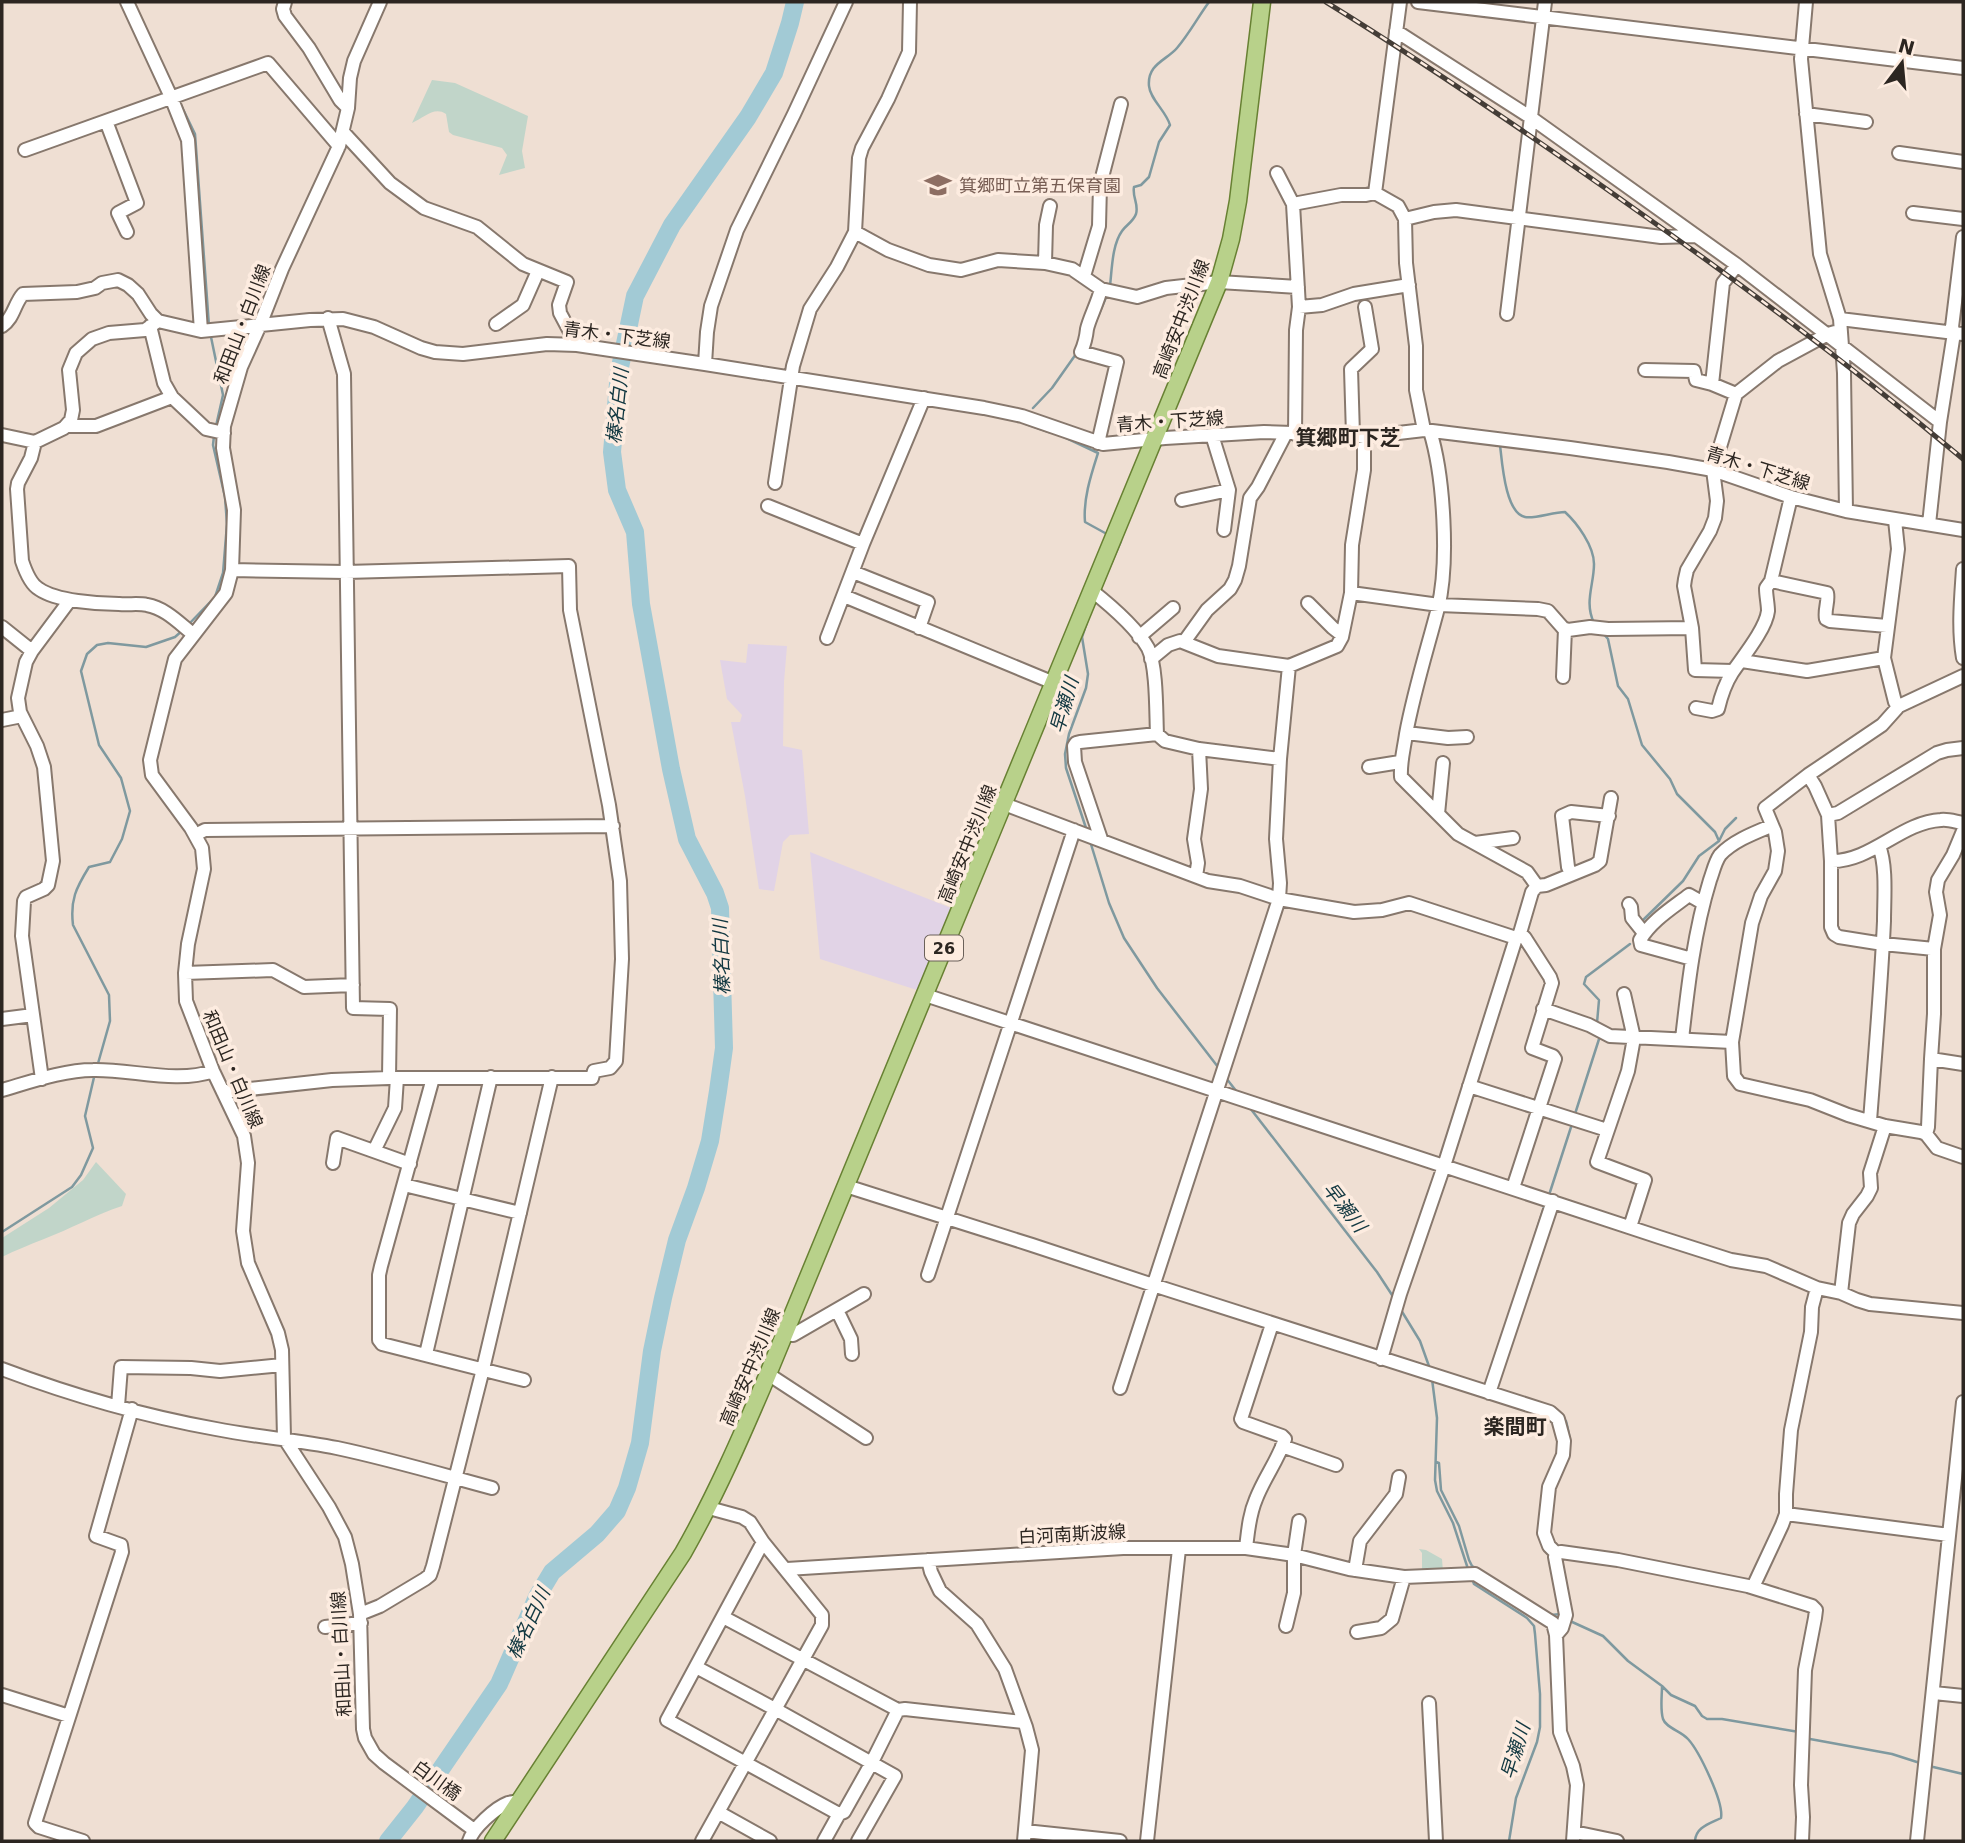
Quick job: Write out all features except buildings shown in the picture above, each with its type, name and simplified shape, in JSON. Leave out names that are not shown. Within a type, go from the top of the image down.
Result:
[{"type":"main road","name":"高崎安中渋川線","points":[[493,1841],[635,1628],[709,1508],[785,1334],[1219,282],[1238,201],[1262,2]]},
{"type":"street","points":[[127,2],[188,140],[201,331]]},
{"type":"street","points":[[285,2],[285,16],[348,108]]},
{"type":"street","name":"和田山・白川線","points":[[380,2],[354,61],[348,108],[339,146],[282,268],[241,367],[224,426],[218,432],[234,510],[232,570],[226,593],[188,629],[175,659],[150,760],[152,775],[202,848],[204,869],[188,944],[186,1001],[213,1071],[244,1136],[248,1163],[243,1231],[248,1263],[278,1333],[282,1350],[284,1438],[329,1507],[345,1537],[360,1619],[363,1729],[374,1754],[388,1766]]},
{"type":"street","points":[[700,363],[711,306],[737,230],[846,2]]},
{"type":"street","points":[[775,483],[791,377],[810,309],[837,267],[855,232],[859,159],[909,52],[911,2]]},
{"type":"street","points":[[1375,193],[1400,2]]},
{"type":"street","points":[[1419,2],[1963,68]]},
{"type":"street","points":[[1507,314],[1545,2]]},
{"type":"street","points":[[1805,2],[1801,48],[1820,254],[1837,332],[1845,392],[1846,511]]},
{"type":"street","points":[[1396,32],[1530,117],[1695,236],[1837,332],[1940,422]]},
{"type":"street","points":[[25,150],[268,63],[339,146]]},
{"type":"street","points":[[1084,276],[1099,226],[1100,185],[1121,104]]},
{"type":"street","points":[[1806,114],[1866,122]]},
{"type":"street","points":[[106,121],[137,203],[118,213],[127,232]]},
{"type":"street","points":[[343,132],[390,183],[424,208],[477,227],[523,264],[567,282],[559,305],[560,313],[577,345]]},
{"type":"street","points":[[1899,153],[1963,162]]},
{"type":"street","points":[[1184,642],[1207,610],[1236,580],[1250,498],[1291,433],[1298,287],[1293,204],[1276,173]]},
{"type":"street","points":[[1293,204],[1341,195],[1375,193],[1398,206],[1405,219],[1410,310],[1416,346],[1416,390],[1427,431],[1436,450],[1445,542],[1439,605],[1406,733],[1401,777],[1458,834],[1527,872],[1537,886]]},
{"type":"street","points":[[1045,263],[1046,225],[1050,206]]},
{"type":"street","points":[[1405,219],[1455,210],[1661,237],[1695,236]]},
{"type":"street","points":[[1913,213],[1963,219]]},
{"type":"street","points":[[855,232],[888,250],[950,270],[961,270],[999,260],[1045,263],[1072,269],[1106,290],[1137,297],[1166,288],[1219,282],[1298,287]]},
{"type":"street","points":[[1958,334],[1952,327],[1963,237]]},
{"type":"street","points":[[1712,384],[1723,283],[1737,265]]},
{"type":"street","points":[[496,324],[523,305],[538,271]]},
{"type":"street","points":[[2,326],[10,319],[23,294],[77,292],[115,280],[128,285],[138,294],[154,323],[164,383],[172,397],[218,432]]},
{"type":"street","points":[[1299,307],[1322,305],[1354,294],[1409,285]]},
{"type":"street","points":[[1098,443],[1117,362],[1081,352],[1098,303],[1106,290]]},
{"type":"street","points":[[1151,659],[1168,645],[1180,641],[1218,656],[1289,666],[1337,646],[1351,593],[1352,545],[1364,470],[1351,369],[1372,349],[1365,307]]},
{"type":"street","points":[[328,318],[344,374],[353,1008],[390,1009],[395,1108],[374,1151]]},
{"type":"street","name":"青木・下芝線","points":[[154,323],[201,331],[344,318],[421,348],[449,354],[547,344],[577,345],[924,398],[1022,416],[1098,443],[1212,435],[1291,433],[1358,436],[1427,431],[1570,448],[1713,470],[1791,497],[1846,511],[1963,530]]},
{"type":"street","points":[[68,426],[73,410],[69,370],[76,354],[92,339],[109,333],[145,330],[154,323]]},
{"type":"street","points":[[1884,658],[1807,671],[1738,666],[1695,670],[1692,628],[1684,586],[1687,570],[1710,531],[1715,517],[1717,501],[1713,470],[1736,394],[1778,361],[1837,332],[1958,334]]},
{"type":"street","points":[[1929,524],[1940,422],[1958,334]]},
{"type":"street","points":[[1645,370],[1694,371],[1696,380],[1736,394]]},
{"type":"street","points":[[2,435],[36,442],[68,426],[96,426],[172,397]]},
{"type":"street","points":[[827,638],[924,398]]},
{"type":"street","points":[[1212,435],[1229,490],[1224,530]]},
{"type":"street","points":[[36,442],[17,489],[22,561],[36,587],[70,600],[149,605],[163,611],[188,629]]},
{"type":"street","points":[[1182,500],[1229,490]]},
{"type":"street","points":[[1696,708],[1712,711],[1718,709],[1725,686],[1766,620],[1766,589],[1771,581],[1791,497]]},
{"type":"street","points":[[768,506],[863,544]]},
{"type":"street","points":[[1895,520],[1898,550],[1884,658],[1895,702],[1899,706]]},
{"type":"street","points":[[223,1092],[332,1080],[592,1078],[594,1071],[610,1068],[616,1061],[622,959],[621,901],[613,826],[570,610],[569,566],[346,572],[232,570]]},
{"type":"street","points":[[1963,569],[1960,641],[1963,658]]},
{"type":"street","points":[[853,572],[928,602],[919,628]]},
{"type":"street","points":[[1771,581],[1826,593],[1828,596],[1825,614],[1829,621],[1887,626]]},
{"type":"street","points":[[1091,590],[1115,609],[1149,649],[1155,679],[1157,734],[1165,741],[1199,750],[1280,759]]},
{"type":"street","points":[[1351,593],[1439,605],[1538,609],[1548,611],[1568,630],[1590,627],[1692,628]]},
{"type":"street","points":[[844,596],[1054,683]]},
{"type":"street","points":[[42,1079],[22,936],[23,907],[26,897],[48,885],[53,862],[44,767],[22,716],[18,698],[26,662],[70,600]]},
{"type":"street","points":[[1308,603],[1342,635]]},
{"type":"street","points":[[1139,638],[1173,608]]},
{"type":"street","points":[[2,627],[32,651]]},
{"type":"street","points":[[1563,677],[1565,629]]},
{"type":"street","points":[[1120,1388],[1279,899],[1276,839],[1289,666]]},
{"type":"street","points":[[1963,676],[1899,706],[1882,725],[1765,808],[1775,832],[1778,851],[1775,871],[1758,903],[1752,923],[1732,1042],[1734,1076],[1740,1084],[1810,1100],[1885,1126],[1926,1134],[1937,1148],[1963,1157]]},
{"type":"street","points":[[2,720],[22,716]]},
{"type":"street","points":[[1406,733],[1448,738],[1466,737]]},
{"type":"street","points":[[1098,839],[1075,762],[1074,746],[1080,742],[1157,734]]},
{"type":"street","points":[[1828,815],[1838,813],[1937,753],[1963,748]]},
{"type":"street","points":[[1196,876],[1198,863],[1194,839],[1201,789],[1199,750]]},
{"type":"street","points":[[1369,767],[1401,762]]},
{"type":"street","points":[[1438,814],[1443,763]]},
{"type":"street","points":[[1808,775],[1828,815],[1832,930],[1839,937],[1934,949]]},
{"type":"street","points":[[1381,1359],[1532,892],[1537,886],[1546,885],[1600,861],[1611,798]]},
{"type":"street","points":[[1004,804],[1208,881],[1240,886],[1279,899],[1354,912],[1382,910],[1409,903],[1525,938],[1552,983],[1532,1048],[1555,1059],[1514,1188]]},
{"type":"street","points":[[1571,874],[1562,816],[1571,812],[1609,816]]},
{"type":"street","points":[[1831,861],[1855,857],[1930,822],[1941,820],[1963,823]]},
{"type":"street","points":[[195,835],[205,830],[613,826]]},
{"type":"street","points":[[1682,1039],[1692,959],[1703,904],[1720,856],[1747,836],[1772,826]]},
{"type":"street","points":[[928,1275],[1010,1023],[1077,831]]},
{"type":"street","points":[[1926,1134],[1934,1014],[1934,949],[1940,915],[1936,892],[1938,880],[1963,831]]},
{"type":"street","points":[[1474,843],[1513,838]]},
{"type":"street","points":[[1870,1121],[1885,893],[1879,846]]},
{"type":"street","points":[[1692,959],[1641,945],[1640,940],[1644,933],[1689,895],[1703,904]]},
{"type":"street","points":[[1629,904],[1632,918],[1644,933]]},
{"type":"street","points":[[185,973],[274,970],[304,987],[353,985]]},
{"type":"street","points":[[1623,994],[1634,1038],[1628,1072],[1597,1163],[1644,1180],[1630,1227]]},
{"type":"street","points":[[925,995],[1218,1088],[1233,1096],[1731,1260],[1766,1266],[1817,1288],[1841,1293],[1870,1304],[1963,1313]]},
{"type":"street","points":[[1543,1009],[1598,1028],[1610,1036],[1732,1042]]},
{"type":"street","points":[[2,1019],[33,1015]]},
{"type":"street","points":[[1931,1059],[1963,1064]]},
{"type":"street","points":[[2,1090],[91,1070],[187,1076],[213,1071]]},
{"type":"street","points":[[426,1354],[491,1077]]},
{"type":"street","points":[[325,1627],[360,1619],[430,1575],[483,1369],[552,1077]]},
{"type":"street","points":[[433,1078],[379,1275],[379,1340],[382,1344],[524,1380]]},
{"type":"street","points":[[1469,1086],[1607,1130]]},
{"type":"street","points":[[1841,1293],[1849,1223],[1871,1188],[1870,1173],[1885,1126]]},
{"type":"street","points":[[333,1163],[337,1138],[410,1164]]},
{"type":"street","points":[[404,1185],[520,1213]]},
{"type":"street","points":[[846,1186],[1550,1412],[1561,1425],[1564,1448],[1549,1488],[1544,1533],[1549,1546],[1556,1553]]},
{"type":"street","points":[[1489,1393],[1553,1201]]},
{"type":"street","points":[[1753,1587],[1786,1514],[1791,1430],[1817,1288]]},
{"type":"street","points":[[785,1334],[793,1335],[864,1294]]},
{"type":"street","points":[[837,1310],[851,1339],[852,1354]]},
{"type":"street","points":[[1246,1548],[1256,1498],[1285,1439],[1242,1422],[1241,1419],[1272,1324]]},
{"type":"street","points":[[118,1406],[121,1367],[220,1371],[282,1365]]},
{"type":"street","points":[[2,1369],[118,1406],[217,1429],[339,1448],[492,1488]]},
{"type":"street","points":[[768,1374],[866,1438]]},
{"type":"street","points":[[1917,1841],[1963,1402]]},
{"type":"street","points":[[83,1841],[39,1827],[35,1823],[122,1552],[121,1545],[96,1536],[132,1409]]},
{"type":"street","points":[[1282,1446],[1336,1465]]},
{"type":"street","points":[[1355,1570],[1360,1541],[1396,1494],[1399,1477]]},
{"type":"street","points":[[702,1841],[823,1619],[750,1522],[742,1517],[709,1508]]},
{"type":"street","points":[[1786,1514],[1950,1535]]},
{"type":"street","points":[[1286,1626],[1294,1594],[1294,1555],[1299,1521]]},
{"type":"street","points":[[763,1542],[667,1720],[839,1814]]},
{"type":"street","name":"白河南斯波線","points":[[787,1569],[1123,1548],[1246,1548],[1404,1577],[1475,1574],[1549,1619],[1556,1635]]},
{"type":"street","points":[[1147,1841],[1179,1549]]},
{"type":"street","points":[[1556,1553],[1618,1560],[1753,1587],[1812,1606],[1816,1611],[1805,1670],[1802,1841]]},
{"type":"street","points":[[1556,1553],[1566,1615],[1562,1628],[1556,1635],[1560,1732],[1577,1784],[1573,1837],[1617,1841]]},
{"type":"street","points":[[928,1560],[940,1591],[977,1624],[1005,1668],[1032,1749],[1024,1836],[1120,1841]]},
{"type":"street","points":[[1357,1632],[1381,1628],[1392,1619],[1404,1577]]},
{"type":"street","points":[[723,1616],[898,1710],[1023,1722]]},
{"type":"street","points":[[696,1667],[895,1776],[858,1841]]},
{"type":"street","points":[[1934,1693],[1963,1696]]},
{"type":"street","points":[[2,1695],[69,1716]]},
{"type":"street","points":[[1429,1703],[1436,1841]]},
{"type":"street","points":[[824,1841],[839,1814],[844,1812],[898,1710]]},
{"type":"street","name":"白川橋","points":[[388,1766],[470,1831]]},
{"type":"street","points":[[470,1831],[507,1803],[520,1801]]},
{"type":"street","points":[[718,1812],[770,1841]]},
{"type":"shaded area","points":[[748,644],[787,646],[783,746],[802,750],[809,834],[790,835],[783,842],[774,891],[759,889],[731,722],[740,722],[742,715],[727,699],[720,660],[746,663]]},
{"type":"shaded area","points":[[810,852],[951,908],[917,990],[820,959]]},
{"type":"green space","points":[[432,80],[455,83],[528,116],[522,151],[525,168],[499,175],[507,155],[502,148],[453,135],[449,132],[446,114],[442,112],[433,112],[412,123]]},
{"type":"green space","points":[[96,1162],[126,1194],[122,1206],[2,1257],[2,1238],[49,1208],[83,1180]]},
{"type":"green space","points":[[1419,1549],[1442,1559],[1443,1572],[1422,1572],[1422,1553]]},
{"type":"waterway","name":"榛名白川","points":[[388,1841],[415,1807],[499,1684],[537,1597],[552,1572],[597,1534],[617,1511],[627,1488],[640,1443],[652,1351],[677,1240],[710,1141],[724,1048],[720,908],[687,839],[671,769],[641,604],[635,532],[617,490],[612,452],[619,372],[635,296],[672,225],[748,117],[774,73],[795,2]]},
{"type":"waterway","name":"早瀬川","points":[[1110,286],[1116,243],[1136,214],[1134,187],[1141,185],[1149,177],[1159,142],[1170,125],[1150,91],[1151,72],[1177,48],[1209,2]]},
{"type":"waterway","points":[[180,103],[195,134],[209,326]]},
{"type":"waterway","name":"早瀬川","points":[[1096,321],[1107,295]]},
{"type":"waterway","points":[[211,337],[223,395],[216,426]]},
{"type":"waterway","name":"早瀬川","points":[[1033,408],[1052,388],[1076,354]]},
{"type":"waterway","name":"早瀬川","points":[[1026,424],[1049,432]]},
{"type":"waterway","points":[[188,625],[215,597],[223,573],[227,524],[225,497],[213,445],[214,436]]},
{"type":"waterway","name":"早瀬川","points":[[1062,436],[1098,453],[1086,496],[1085,522],[1105,533]]},
{"type":"waterway","points":[[1500,445],[1506,486],[1518,513],[1529,517],[1565,512],[1588,543],[1594,564],[1590,601],[1594,623]]},
{"type":"waterway","name":"早瀬川","points":[[1104,580],[1120,538]]},
{"type":"waterway","name":"早瀬川","points":[[1087,831],[1066,768],[1065,754],[1069,734],[1086,688],[1088,674],[1082,637],[1088,619]]},
{"type":"waterway","points":[[97,1067],[110,1021],[109,995],[73,925],[73,901],[89,867],[110,862],[122,839],[130,811],[121,778],[99,745],[81,671],[87,654],[97,645],[108,643],[146,647],[175,637],[183,630]]},
{"type":"waterway","points":[[1603,633],[1608,639],[1618,686],[1628,699],[1642,745],[1670,779],[1677,794],[1715,832],[1719,841]]},
{"type":"waterway","points":[[1640,923],[1683,881],[1699,856],[1719,841],[1725,829],[1736,818]]},
{"type":"waterway","name":"早瀬川","points":[[1090,841],[1109,903],[1124,938],[1157,988],[1218,1067]]},
{"type":"waterway","points":[[1597,1023],[1599,1000],[1584,984],[1586,977],[1630,944]]},
{"type":"waterway","points":[[1575,1114],[1600,1036]]},
{"type":"waterway","points":[[2,1232],[72,1187],[81,1175],[93,1148],[85,1116],[95,1073]]},
{"type":"waterway","name":"早瀬川","points":[[1226,1078],[1237,1092]]},
{"type":"waterway","name":"早瀬川","points":[[1250,1108],[1377,1272],[1394,1298]]},
{"type":"waterway","points":[[1550,1192],[1572,1124]]},
{"type":"waterway","points":[[1523,1273],[1544,1207]]},
{"type":"waterway","name":"早瀬川","points":[[1401,1310],[1420,1341],[1430,1369]]},
{"type":"waterway","name":"早瀬川","points":[[1432,1379],[1437,1418],[1437,1491],[1453,1523],[1468,1569]]},
{"type":"waterway","points":[[1566,1421],[1569,1452]]},
{"type":"waterway","points":[[1436,1462],[1439,1463],[1441,1490],[1459,1526],[1469,1560],[1472,1566],[1478,1569]]},
{"type":"waterway","name":"早瀬川","points":[[1472,1578],[1474,1584],[1527,1618],[1534,1626],[1540,1727],[1516,1798],[1509,1841]]},
{"type":"waterway","points":[[1549,1614],[1561,1614]]},
{"type":"waterway","points":[[1570,1621],[1603,1636],[1628,1661],[1662,1686],[1663,1719],[1693,1745],[1719,1801],[1721,1818],[1701,1829],[1695,1841]]},
{"type":"waterway","points":[[1662,1686],[1671,1695],[1695,1706],[1707,1719],[1799,1732]]},
{"type":"waterway","points":[[1810,1739],[1892,1754],[1920,1763]]},
{"type":"waterway","points":[[1929,1766],[1963,1774]]},
{"type":"railway","points":[[1326,2],[1484,104],[1681,241],[1844,363],[1963,459]]},
{"type":"place","name":"箕郷町立第五保育園","points":[[938,185]]},
{"type":"district","name":"箕郷町下芝","points":[[1348,438]]},
{"type":"district","name":"楽間町","points":[[1515,1427]]}]
